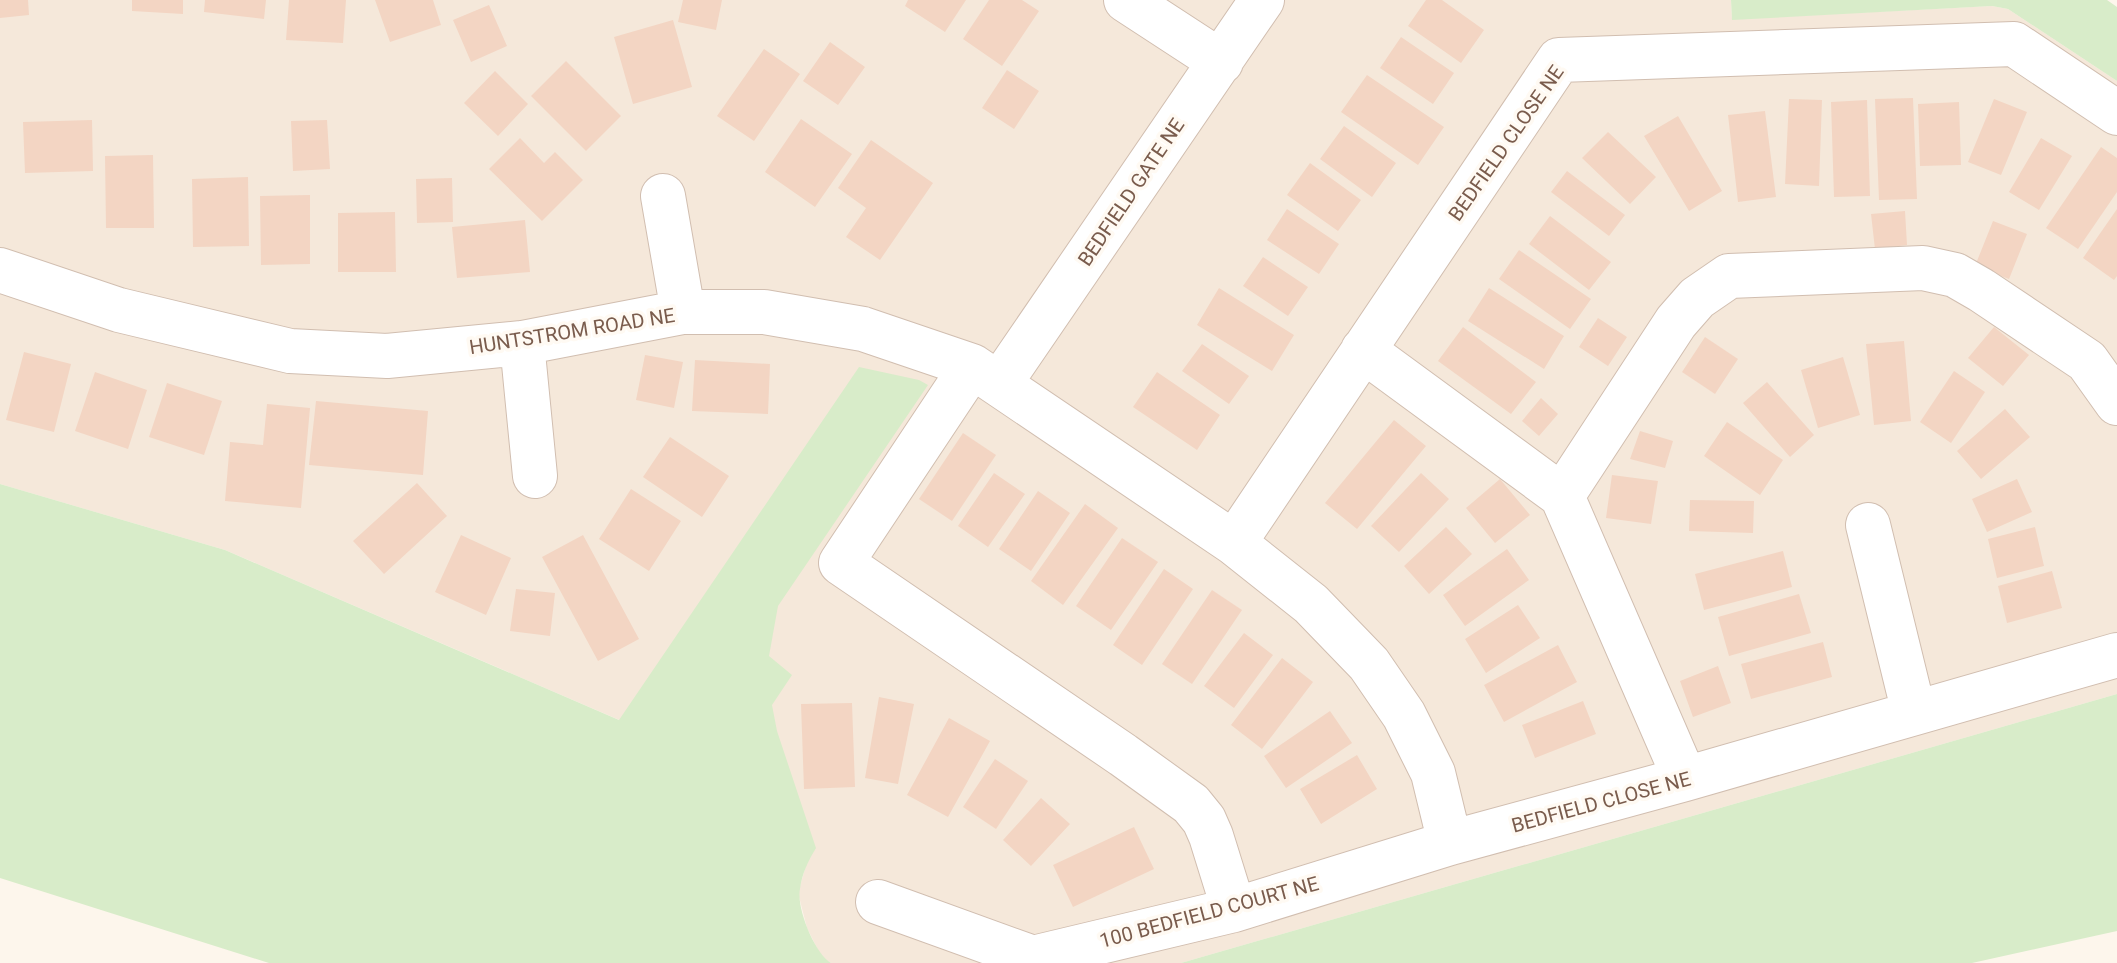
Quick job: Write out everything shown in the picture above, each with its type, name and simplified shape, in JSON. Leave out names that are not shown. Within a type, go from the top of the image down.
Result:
[{"type":"street","points":[[1126,0],[1221,62]]},
{"type":"street","name":"BEDFIELD GATE NE","points":[[1234,910],[1211,836],[1204,820],[1191,804],[841,563],[1221,62],[1262,0]]},
{"type":"street","name":"BEDFIELD CLOSE NE","points":[[1234,543],[1559,60],[2014,44],[2117,113]]},
{"type":"street","points":[[663,196],[683,312]]},
{"type":"street","points":[[1562,496],[1676,322],[1697,298],[1729,276],[1923,268],[1955,275],[2087,361],[2117,403]]},
{"type":"street","name":"HUNTSTROM ROAD NE","points":[[0,270],[119,310],[290,351],[387,356],[522,343],[683,312],[764,312],[863,329],[986,375]]},
{"type":"street","points":[[522,343],[535,476]]},
{"type":"street","points":[[1363,350],[1562,496],[1685,779]]},
{"type":"street","points":[[986,375],[1234,543],[1311,604],[1369,664],[1404,715],[1433,773],[1450,843]]},
{"type":"street","points":[[1868,525],[1914,713]]},
{"type":"street","name":"BEDFIELD CLOSE NE","points":[[1450,843],[2117,655]]},
{"type":"street","name":"100 BEDFIELD COURT NE","points":[[878,902],[1033,958],[1234,910],[1450,843]]},
{"type":"shaded area","points":[[0,0],[1731,0],[1732,19],[1992,6],[2008,9],[2117,81],[2117,694],[1181,963],[831,963],[822,958],[807,928],[798,893],[807,862],[747,775],[225,550],[0,484]]},
{"type":"green space","points":[[1731,0],[2107,0],[2117,7],[2117,81],[2008,9],[1992,6],[1732,20]]},
{"type":"green space","points":[[859,367],[919,380],[928,385],[778,606],[769,656],[792,675],[772,705],[777,731],[816,848],[802,878],[801,907],[813,941],[831,963],[269,963],[0,878],[0,484],[225,550],[619,720]]},
{"type":"green space","points":[[2117,694],[2117,931],[1972,963],[1181,963]]},
{"type":"building","points":[[0,0],[28,0],[29,15],[0,18]]},
{"type":"building","points":[[132,0],[183,0],[183,14],[132,11]]},
{"type":"building","points":[[205,0],[266,0],[264,19],[204,12]]},
{"type":"building","points":[[289,0],[346,0],[343,43],[286,40]]},
{"type":"building","points":[[375,0],[433,0],[441,25],[390,42]]},
{"type":"building","points":[[683,0],[722,0],[716,30],[678,22]]},
{"type":"building","points":[[908,0],[966,0],[945,32],[905,6]]},
{"type":"building","points":[[989,0],[1022,0],[1039,11],[1002,66],[963,39]]},
{"type":"building","points":[[1426,0],[1442,0],[1484,30],[1461,63],[1408,26]]},
{"type":"building","points":[[489,5],[507,46],[471,62],[453,20]]},
{"type":"building","points":[[673,20],[692,87],[633,104],[614,37]]},
{"type":"building","points":[[1401,37],[1454,73],[1433,104],[1380,68]]},
{"type":"building","points":[[830,42],[865,67],[838,105],[803,81]]},
{"type":"building","points":[[764,49],[800,74],[754,141],[717,116]]},
{"type":"building","points":[[566,61],[621,116],[586,151],[531,96]]},
{"type":"building","points":[[1007,70],[1039,91],[1014,129],[982,108]]},
{"type":"building","points":[[495,71],[528,104],[498,136],[464,103]]},
{"type":"building","points":[[1367,75],[1444,127],[1418,165],[1341,112]]},
{"type":"building","points":[[1913,98],[1917,199],[1879,200],[1875,99]]},
{"type":"building","points":[[1789,99],[1822,100],[1819,186],[1785,184]]},
{"type":"building","points":[[1994,99],[2027,112],[2001,175],[1968,162]]},
{"type":"building","points":[[1867,100],[1870,196],[1834,197],[1831,102]]},
{"type":"building","points":[[1959,102],[1961,165],[1920,166],[1918,104]]},
{"type":"building","points":[[1765,111],[1776,197],[1738,202],[1728,115]]},
{"type":"building","points":[[1678,116],[1722,191],[1689,211],[1644,136]]},
{"type":"building","points":[[801,119],[852,154],[815,207],[765,172]]},
{"type":"building","points":[[92,120],[93,171],[25,173],[23,122]]},
{"type":"building","points":[[327,120],[330,169],[293,171],[291,121]]},
{"type":"building","points":[[1344,126],[1396,163],[1372,197],[1320,159]]},
{"type":"building","points":[[1608,132],[1656,177],[1630,204],[1582,158]]},
{"type":"building","points":[[520,138],[544,163],[555,152],[583,180],[542,221],[489,169]]},
{"type":"building","points":[[2041,138],[2072,156],[2039,210],[2009,192]]},
{"type":"building","points":[[871,140],[933,183],[880,260],[846,237],[866,208],[838,188]]},
{"type":"building","points":[[2101,147],[2117,158],[2117,192],[2078,249],[2046,228]]},
{"type":"building","points":[[153,155],[154,228],[106,228],[105,156]]},
{"type":"building","points":[[1310,163],[1361,200],[1338,231],[1287,195]]},
{"type":"building","points":[[1567,171],[1625,215],[1609,236],[1551,192]]},
{"type":"building","points":[[248,177],[249,246],[193,247],[192,179]]},
{"type":"building","points":[[452,178],[453,222],[417,223],[416,179]]},
{"type":"building","points":[[310,195],[310,264],[261,265],[260,196]]},
{"type":"building","points":[[1287,209],[1339,244],[1319,274],[1267,240]]},
{"type":"building","points":[[2117,209],[2117,276],[2114,280],[2083,258]]},
{"type":"building","points":[[1905,211],[1907,245],[1875,249],[1871,214]]},
{"type":"building","points":[[395,212],[396,272],[338,272],[338,213]]},
{"type":"building","points":[[1550,216],[1611,262],[1589,290],[1529,244]]},
{"type":"building","points":[[525,220],[530,272],[457,278],[452,227]]},
{"type":"building","points":[[1993,221],[2027,234],[2009,279],[1975,266]]},
{"type":"building","points":[[1519,250],[1591,299],[1570,329],[1499,279]]},
{"type":"building","points":[[1263,257],[1308,287],[1288,316],[1243,286]]},
{"type":"building","points":[[1219,288],[1294,335],[1272,371],[1197,325]]},
{"type":"building","points":[[1489,288],[1564,336],[1544,369],[1468,321]]},
{"type":"building","points":[[1598,318],[1627,337],[1608,366],[1579,347]]},
{"type":"building","points":[[1463,327],[1536,382],[1511,414],[1438,361]]},
{"type":"building","points":[[1994,327],[2029,355],[2003,386],[1968,358]]},
{"type":"building","points":[[1705,337],[1738,359],[1715,394],[1682,372]]},
{"type":"building","points":[[1904,341],[1911,421],[1874,425],[1866,344]]},
{"type":"building","points":[[1202,344],[1249,376],[1229,404],[1182,371]]},
{"type":"building","points":[[24,352],[71,364],[54,432],[6,420]]},
{"type":"building","points":[[645,355],[683,362],[674,408],[636,400]]},
{"type":"building","points":[[1843,357],[1860,415],[1818,428],[1801,370]]},
{"type":"building","points":[[695,360],[770,364],[768,414],[692,411]]},
{"type":"building","points":[[1954,371],[1985,392],[1951,443],[1920,422]]},
{"type":"building","points":[[95,372],[147,390],[128,449],[75,431]]},
{"type":"building","points":[[1157,372],[1220,415],[1197,450],[1133,407]]},
{"type":"building","points":[[1767,382],[1814,435],[1790,457],[1743,403]]},
{"type":"building","points":[[167,383],[222,401],[204,455],[149,437]]},
{"type":"building","points":[[1541,398],[1558,414],[1539,436],[1522,421]]},
{"type":"building","points":[[316,401],[428,411],[423,475],[309,465]]},
{"type":"building","points":[[267,404],[310,408],[301,508],[225,501],[230,442],[263,445]]},
{"type":"building","points":[[2005,409],[2030,437],[1981,479],[1957,451]]},
{"type":"building","points":[[1394,420],[1426,446],[1357,529],[1325,503]]},
{"type":"building","points":[[1727,422],[1783,460],[1760,495],[1704,456]]},
{"type":"building","points":[[1640,431],[1673,441],[1665,468],[1630,459]]},
{"type":"building","points":[[963,433],[996,455],[952,521],[919,499]]},
{"type":"building","points":[[670,437],[729,476],[702,517],[643,477]]},
{"type":"building","points":[[994,473],[1025,494],[988,547],[958,526]]},
{"type":"building","points":[[1421,473],[1449,499],[1399,552],[1371,526]]},
{"type":"building","points":[[1612,475],[1658,481],[1651,524],[1606,518]]},
{"type":"building","points":[[1500,479],[1530,515],[1495,543],[1466,508]]},
{"type":"building","points":[[2017,479],[2032,512],[1987,532],[1972,499]]},
{"type":"building","points":[[417,483],[447,516],[384,574],[353,541]]},
{"type":"building","points":[[631,489],[681,521],[649,571],[599,539]]},
{"type":"building","points":[[1038,491],[1070,513],[1031,571],[999,549]]},
{"type":"building","points":[[1690,500],[1754,501],[1753,533],[1689,531]]},
{"type":"building","points":[[1085,504],[1118,528],[1063,605],[1031,581]]},
{"type":"building","points":[[1446,527],[1472,554],[1429,594],[1404,566]]},
{"type":"building","points":[[2035,527],[2044,566],[1997,578],[1988,539]]},
{"type":"building","points":[[461,535],[511,558],[486,615],[435,592]]},
{"type":"building","points":[[583,535],[639,639],[598,661],[542,557]]},
{"type":"building","points":[[1122,538],[1158,562],[1111,630],[1076,606]]},
{"type":"building","points":[[1507,549],[1529,580],[1465,626],[1443,595]]},
{"type":"building","points":[[1783,551],[1792,587],[1704,610],[1695,574]]},
{"type":"building","points":[[1164,569],[1193,589],[1142,665],[1113,645]]},
{"type":"building","points":[[2052,571],[2062,608],[2007,623],[1998,586]]},
{"type":"building","points":[[516,589],[555,593],[550,636],[510,631]]},
{"type":"building","points":[[1212,590],[1242,610],[1192,684],[1162,664]]},
{"type":"building","points":[[1799,594],[1811,633],[1729,656],[1718,617]]},
{"type":"building","points":[[1518,605],[1540,638],[1486,673],[1465,639]]},
{"type":"building","points":[[1244,633],[1273,655],[1234,708],[1204,686]]},
{"type":"building","points":[[1823,642],[1832,677],[1751,699],[1741,664]]},
{"type":"building","points":[[1558,645],[1577,682],[1504,722],[1484,685]]},
{"type":"building","points":[[1282,658],[1313,682],[1262,749],[1231,725]]},
{"type":"building","points":[[1718,666],[1731,703],[1693,717],[1680,681]]},
{"type":"building","points":[[879,697],[914,704],[898,784],[865,778]]},
{"type":"building","points":[[1583,701],[1596,734],[1535,758],[1522,725]]},
{"type":"building","points":[[852,703],[855,787],[804,789],[801,704]]},
{"type":"building","points":[[1330,711],[1352,743],[1286,788],[1264,756]]},
{"type":"building","points":[[949,718],[990,741],[948,817],[907,795]]},
{"type":"building","points":[[1357,755],[1377,789],[1321,824],[1300,789]]},
{"type":"building","points":[[995,759],[1028,781],[996,829],[963,807]]},
{"type":"building","points":[[1041,798],[1070,824],[1031,866],[1003,840]]},
{"type":"building","points":[[1134,827],[1154,869],[1073,907],[1053,865]]}]
